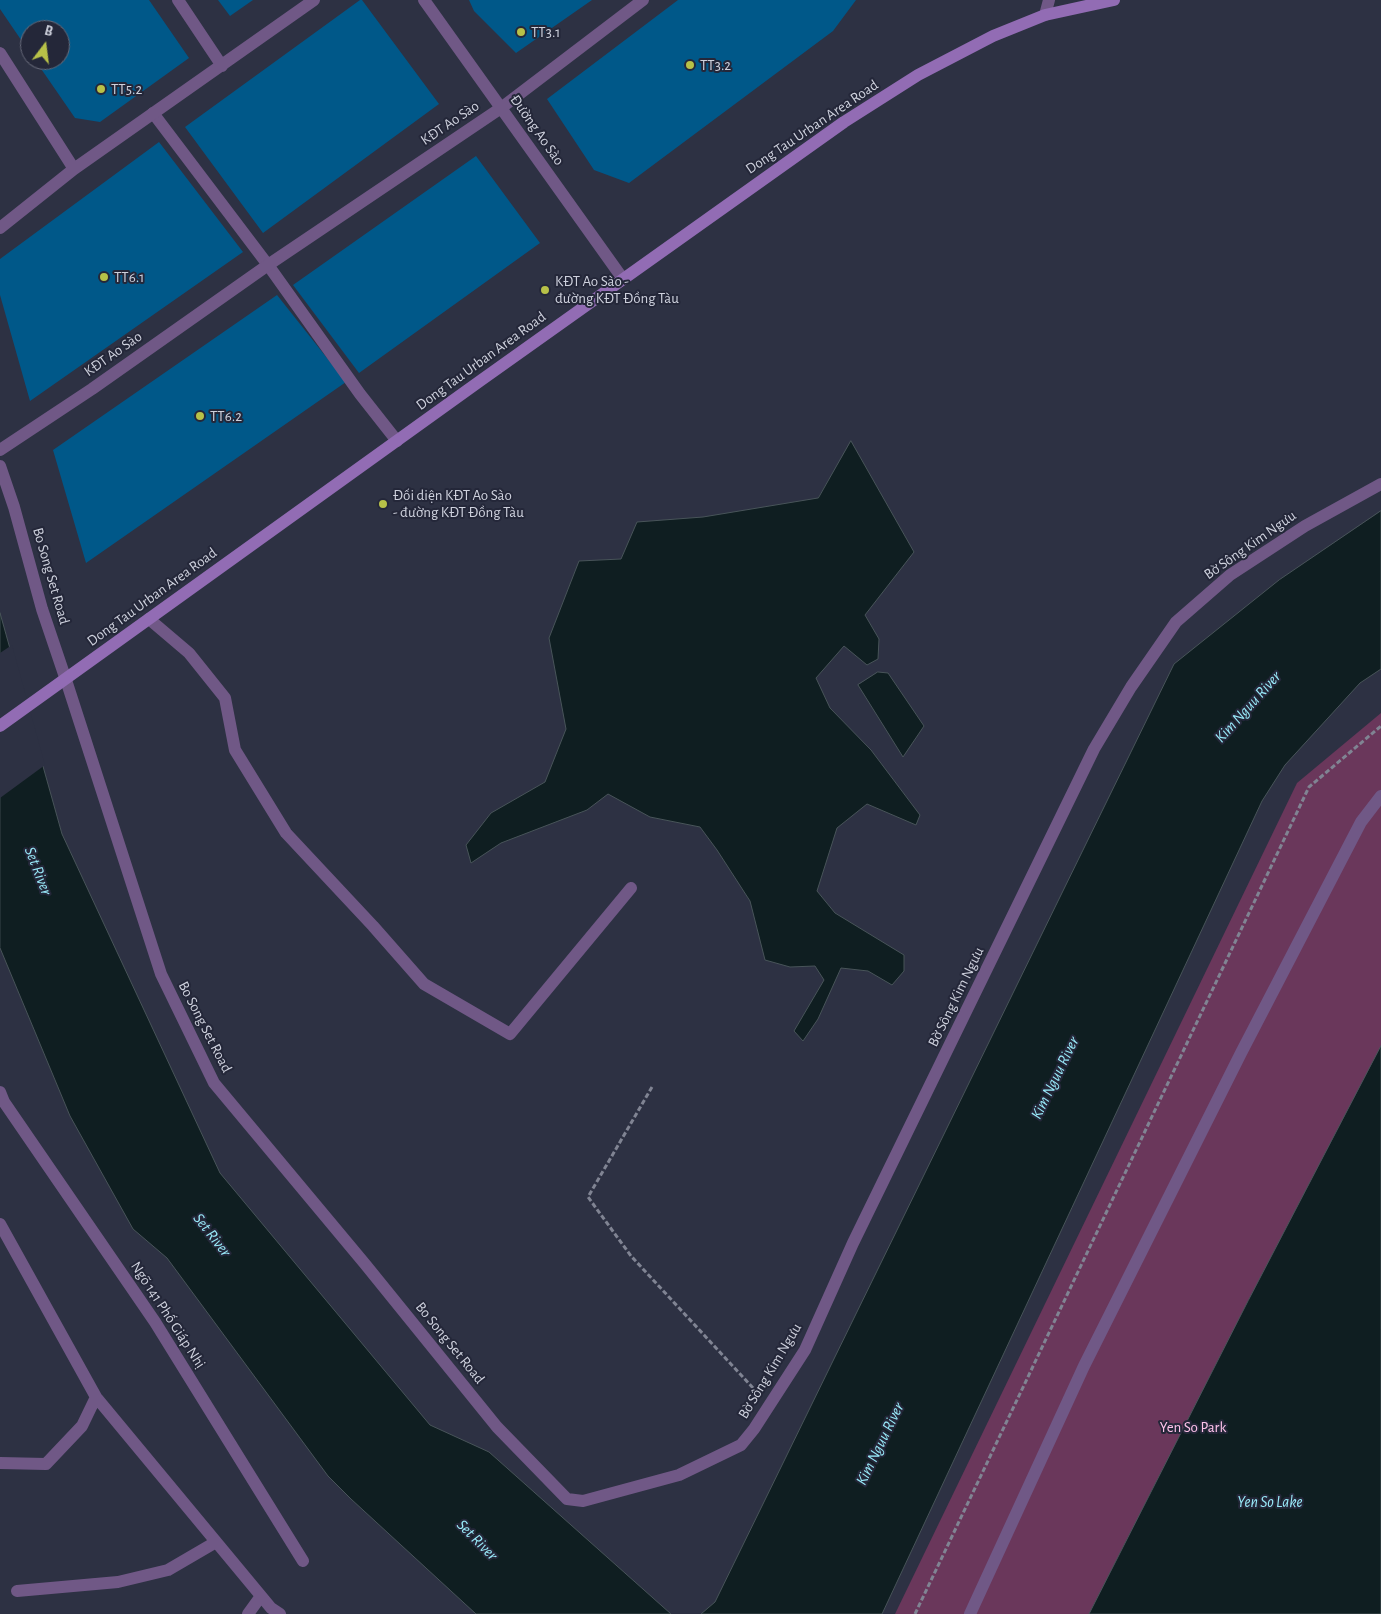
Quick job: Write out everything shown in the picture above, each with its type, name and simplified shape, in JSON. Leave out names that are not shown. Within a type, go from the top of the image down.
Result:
[{"type":"main road","name":"Dong Tau Urban Area Road","points":[[0,726],[844,122],[918,75],[993,36],[1045,15],[1114,0]]},
{"type":"street","points":[[178,0],[222,66]]},
{"type":"street","points":[[0,228],[74,169],[314,0]]},
{"type":"street","name":"Đường Ao Sào","points":[[424,0],[623,279]]},
{"type":"street","name":"KĐT Ao Sào","points":[[0,450],[92,389],[268,265],[501,108],[643,0]]},
{"type":"street","points":[[1045,15],[1049,0]]},
{"type":"street","points":[[0,53],[74,169]]},
{"type":"street","points":[[153,113],[268,265],[360,394],[397,441]]},
{"type":"street","name":"Bo Song Set Road","points":[[0,466],[14,507],[42,609],[161,974],[214,1083],[497,1427],[567,1498]]},
{"type":"street","name":"Bờ Sông Kim Ngưu","points":[[567,1498],[583,1501],[679,1475],[740,1445],[754,1429],[805,1350],[853,1243],[1094,749],[1132,687],[1176,622],[1230,575],[1305,526],[1381,484]]},
{"type":"street","points":[[149,619],[189,654],[225,698],[235,750],[286,833],[424,984],[510,1034],[631,888]]},
{"type":"street","points":[[970,1614],[1084,1366],[1236,1062],[1362,822],[1381,796]]},
{"type":"street","name":"Ngõ 141 Phố Giáp Nhị","points":[[0,1092],[4,1102],[155,1322],[303,1561]]},
{"type":"street","points":[[0,1224],[96,1397],[271,1608],[280,1614]]},
{"type":"street","points":[[0,1463],[46,1464],[82,1426],[96,1397]]},
{"type":"street","points":[[17,1591],[118,1582],[168,1570],[216,1542]]},
{"type":"street","points":[[248,1614],[262,1596]]},
{"type":"path","points":[[914,1614],[1309,786],[1381,726]]},
{"type":"path","points":[[652,1087],[588,1197],[631,1256],[770,1406]]},
{"type":"green space","name":"Yen So Park","points":[[1381,713],[1381,1614],[895,1614],[1297,783]]},
{"type":"water","points":[[851,441],[914,552],[865,615],[879,639],[878,659],[867,665],[844,646],[816,678],[830,708],[871,750],[920,815],[916,825],[867,804],[837,828],[817,891],[835,913],[904,955],[904,971],[892,985],[868,971],[841,968],[818,1019],[803,1041],[794,1031],[824,980],[815,966],[790,967],[765,960],[750,901],[700,827],[650,817],[608,794],[587,810],[501,843],[471,863],[466,845],[491,813],[545,782],[566,729],[549,638],[579,561],[621,559],[637,522],[703,517],[818,498]]},
{"type":"water","name":"Kim Nguu River","points":[[1381,511],[1381,669],[1360,683],[1285,765],[1262,801],[882,1614],[701,1614],[715,1602],[1174,664],[1279,580]]},
{"type":"water","name":"Set River","points":[[0,613],[62,834],[220,1173],[430,1425],[489,1452],[671,1614],[476,1614],[328,1476],[167,1258],[133,1229],[70,1116],[0,948]]},
{"type":"water","points":[[878,672],[888,673],[924,726],[903,757],[858,685]]},
{"type":"water","name":"Yen So Lake","points":[[1381,1046],[1381,1614],[1089,1614],[1248,1301]]},
{"type":"pier","points":[[12,645],[45,765],[0,798],[0,653]]},
{"type":"building","name":"TT5.2","points":[[0,0],[149,0],[189,58],[100,122],[75,118],[42,70],[70,70],[70,20],[20,20],[20,38],[0,9]]},
{"type":"building","points":[[218,0],[253,0],[230,16]]},
{"type":"building","points":[[362,0],[439,104],[263,233],[185,127]]},
{"type":"building","name":"TT3.1","points":[[469,0],[592,0],[516,53],[474,11]]},
{"type":"building","name":"TT3.2","points":[[678,0],[856,0],[833,31],[629,183],[594,170],[547,99]]},
{"type":"building","name":"TT6.1","points":[[159,142],[243,252],[30,401],[0,295],[0,259]]},
{"type":"building","points":[[476,156],[540,243],[359,373],[293,285]]},
{"type":"building","name":"TT6.2","points":[[277,295],[346,382],[86,563],[53,450]]},
{"type":"place","name":"TT3.1","points":[[521,32]]},
{"type":"place","name":"TT3.2","points":[[690,65]]},
{"type":"place","name":"TT5.2","points":[[101,89]]},
{"type":"place","name":"TT6.1","points":[[104,277]]},
{"type":"place","name":"KĐT Ao Sào - đường KĐT Đồng Tàu","points":[[545,290]]},
{"type":"place","name":"TT6.2","points":[[200,416]]},
{"type":"place","name":"Đối diện KĐT Ao Sào - đường KĐT Đồng Tàu","points":[[383,504]]}]
